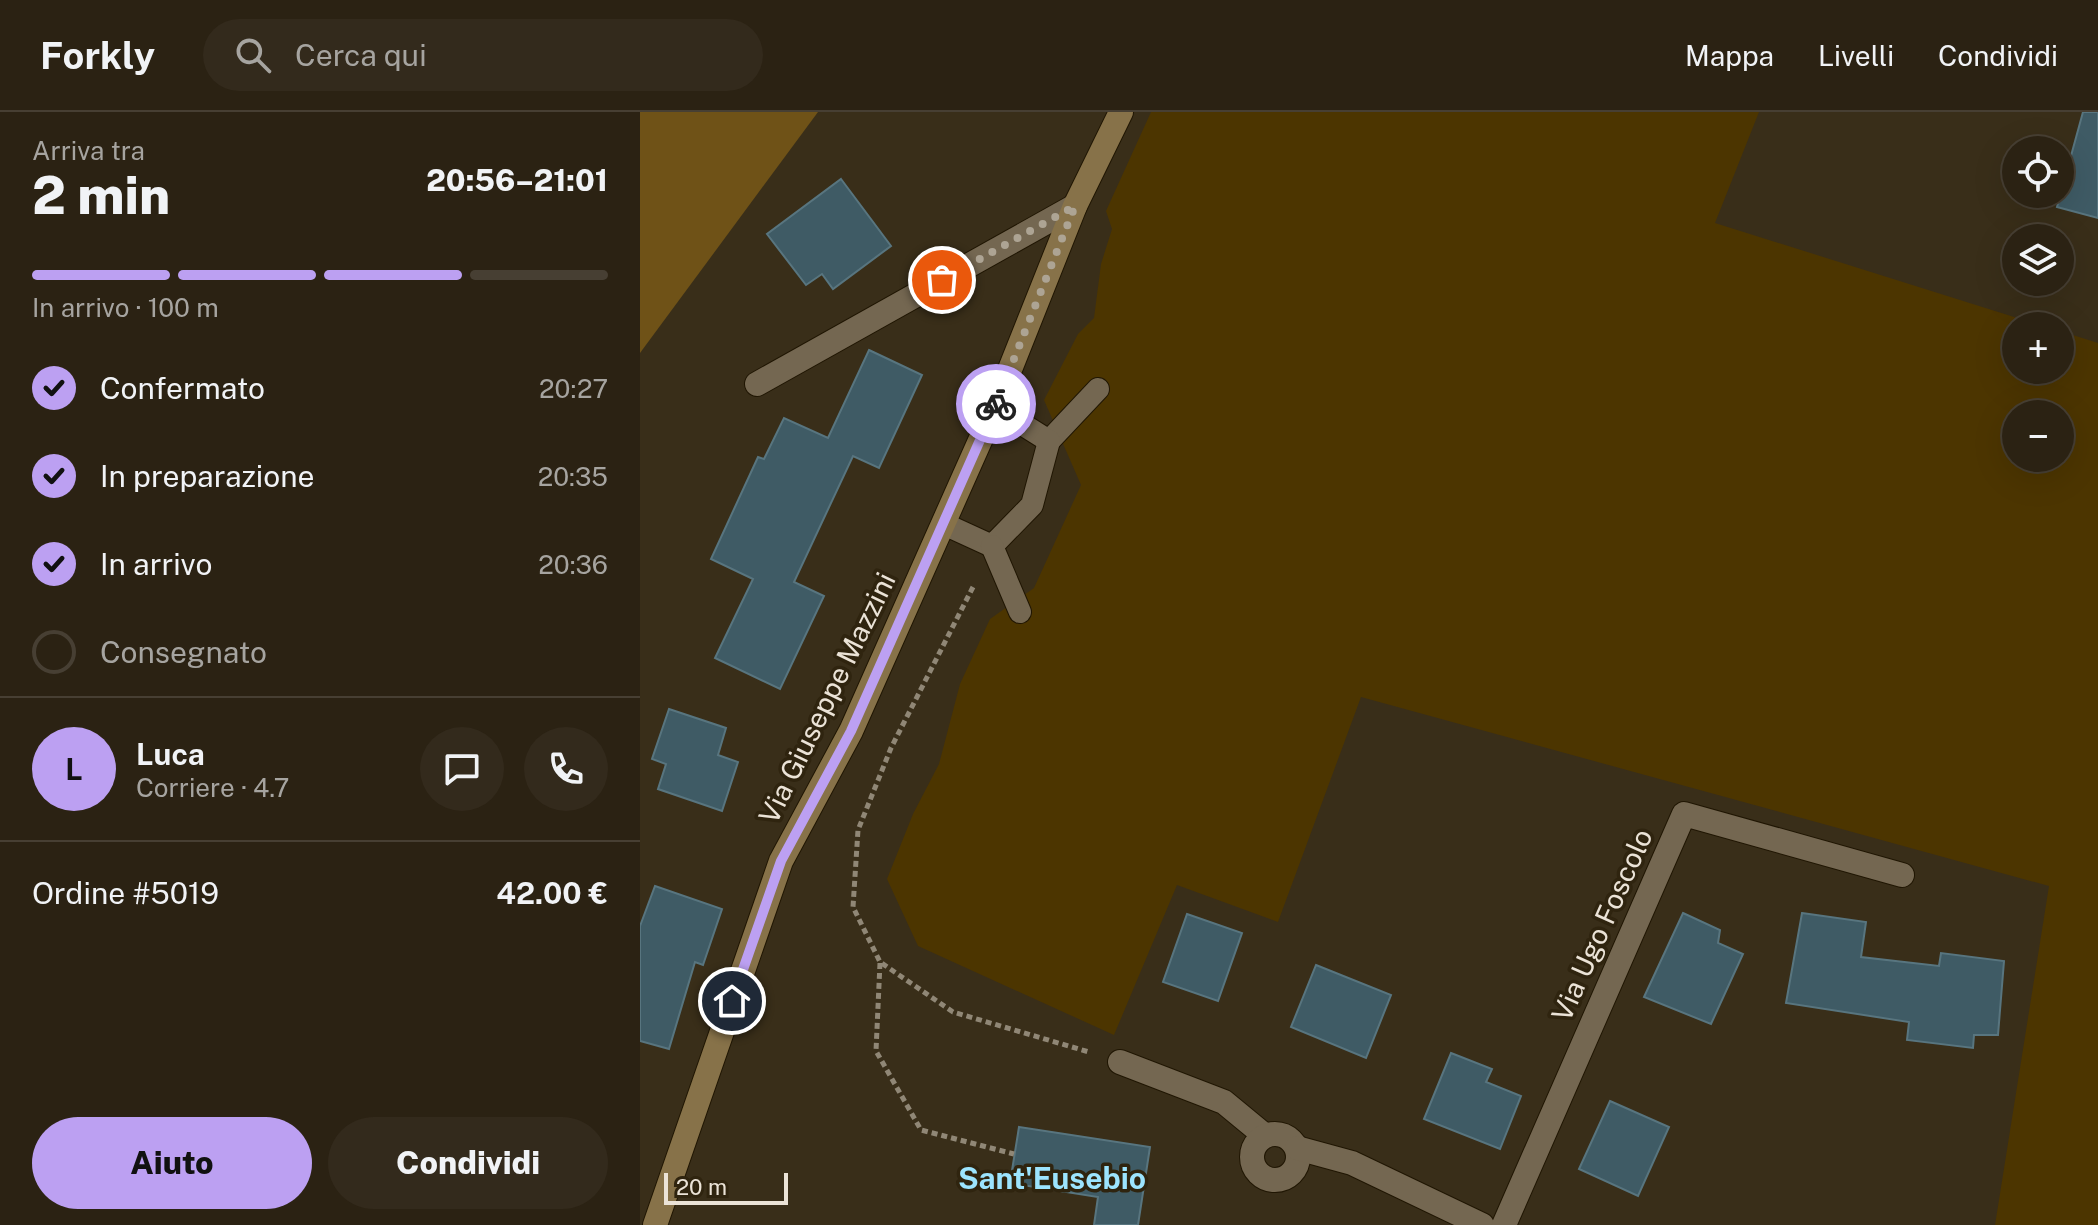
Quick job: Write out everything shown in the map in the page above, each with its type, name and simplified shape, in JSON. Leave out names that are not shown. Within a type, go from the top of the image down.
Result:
[{"type":"street","name":"Via Giuseppe Mazzini","points":[[655,1225],[781,861],[851,731],[995,407],[1075,206],[1121,112]]},
{"type":"street","points":[[757,384],[1075,206]]},
{"type":"street","name":"Via Ugo Foscolo","points":[[1504,1225],[1684,814],[1902,875]]},
{"type":"street","points":[[1120,1062],[1224,1102],[1264,1135]]},
{"type":"street","points":[[1277,1132],[1290,1137],[1297,1148],[1298,1162],[1293,1172],[1283,1179],[1272,1180],[1261,1175],[1253,1166],[1251,1155],[1255,1144],[1264,1135],[1277,1132]]},
{"type":"street","points":[[1297,1148],[1352,1163],[1482,1225]]},
{"type":"lane","points":[[992,546],[1032,505],[1049,441],[1098,389]]},
{"type":"lane","points":[[995,407],[1049,441]]},
{"type":"lane","points":[[944,524],[992,546],[1020,612]]},
{"type":"path","points":[[992,546],[891,748],[858,830],[853,907],[880,962],[876,1051],[921,1130],[1014,1154]]},
{"type":"path","points":[[880,962],[953,1012],[1120,1062]]},
{"type":"shaded area","points":[[640,112],[818,112],[640,353]]},
{"type":"shaded area","points":[[1151,112],[1759,112],[1715,223],[2002,313],[2002,384],[2074,384],[2074,335],[2098,343],[2098,1225],[1995,1225],[2049,886],[1361,697],[1278,922],[1177,885],[1114,1035],[918,946],[887,879],[913,814],[939,764],[960,684],[990,619],[1034,588],[1081,485],[1044,400],[1078,334],[1094,318],[1101,264],[1112,229],[1106,211]]},
{"type":"building","points":[[2083,112],[2098,112],[2098,218],[2061,208],[2074,208],[2074,145]]},
{"type":"building","points":[[841,179],[891,246],[833,289],[822,274],[806,285],[767,234]]},
{"type":"building","points":[[869,350],[922,375],[879,468],[853,456],[794,582],[824,596],[780,689],[715,658],[753,579],[711,559],[758,457],[764,459],[784,418],[828,438]]},
{"type":"building","points":[[669,709],[726,728],[718,755],[738,762],[722,811],[658,789],[666,764],[652,759]]},
{"type":"building","points":[[655,886],[722,909],[703,965],[695,962],[669,1049],[640,1041],[640,926]]},
{"type":"building","points":[[1683,913],[1720,930],[1718,943],[1743,954],[1711,1024],[1644,997]]},
{"type":"building","points":[[1802,913],[1866,922],[1861,957],[1939,966],[1941,953],[2004,961],[1998,1035],[1974,1035],[1973,1048],[1907,1040],[1909,1022],[1786,1003]]},
{"type":"building","points":[[1187,914],[1242,933],[1218,1001],[1163,982]]},
{"type":"building","points":[[1316,965],[1391,995],[1366,1058],[1291,1027]]},
{"type":"building","points":[[1451,1053],[1492,1069],[1486,1082],[1521,1096],[1500,1149],[1424,1119]]},
{"type":"building","points":[[1610,1101],[1669,1127],[1638,1196],[1579,1169]]},
{"type":"building","points":[[1019,1127],[1150,1147],[1138,1225],[1094,1225],[1098,1197],[1010,1183]]},
{"type":"way so far","points":[[942,280],[1075,206],[996,404]]},
{"type":"district","name":"Sant'Eusebio","points":[[1052,1179]]},
{"type":"route","points":[[732,1001],[781,861],[851,731],[996,404]]}]
